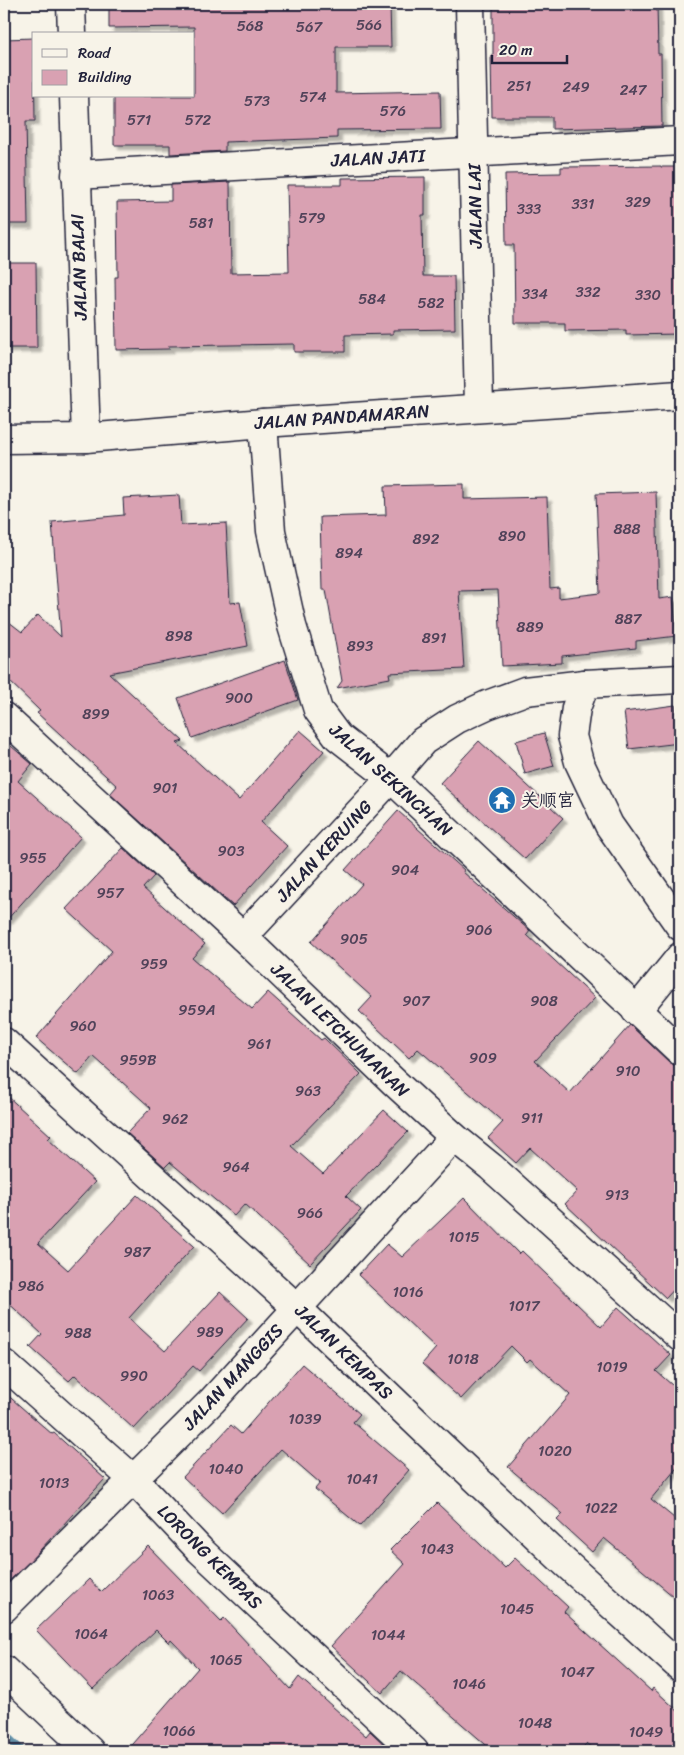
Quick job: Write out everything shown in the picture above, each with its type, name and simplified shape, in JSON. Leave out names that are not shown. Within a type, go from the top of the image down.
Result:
[{"type":"street","points":[[71,4],[72,32]]},
{"type":"street","name":"JALAN LAI","points":[[470,4],[479,407]]},
{"type":"street","name":"JALAN BALAI","points":[[74,98],[86,438]]},
{"type":"street","name":"JALAN JATI","points":[[76,175],[680,141]]},
{"type":"street","name":"JALAN PANDAMARAN","points":[[9,441],[86,438],[479,407],[680,396]]},
{"type":"street","name":"JALAN SEKINCHAN","points":[[263,423],[271,532],[292,626],[318,710],[338,737],[392,778],[680,1051]]},
{"type":"street","name":"JALAN KERUING","points":[[243,937],[392,778],[423,740],[457,719],[487,705],[525,691],[585,684],[680,679]]},
{"type":"street","points":[[585,684],[576,708],[572,736],[579,762],[609,825],[680,926]]},
{"type":"street","name":"JALAN LETCHUMANAN","points":[[4,717],[243,937],[394,1082],[680,1337]]},
{"type":"street","points":[[636,1011],[680,957]]},
{"type":"street","name":"JALAN KEMPAS","points":[[4,1042],[297,1308],[496,1498],[680,1667]]},
{"type":"street","name":"JALAN MANGGIS","points":[[4,1608],[212,1401],[454,1137]]},
{"type":"street","name":"LORONG KEMPAS","points":[[4,1364],[133,1479],[200,1550],[414,1751]]},
{"type":"street","points":[[4,1670],[90,1751]]},
{"type":"building","points":[[109,4],[390,4],[391,47],[336,47],[336,93],[440,91],[441,129],[337,130],[337,138],[225,142],[225,151],[170,154],[170,145],[114,145],[114,98],[195,98],[195,32],[194,27],[109,28]]},
{"type":"building","points":[[493,4],[657,4],[658,54],[661,54],[662,126],[552,129],[552,117],[492,117],[491,55],[493,55]]},
{"type":"building","points":[[32,38],[32,98],[35,98],[35,121],[26,121],[28,224],[4,224],[4,39]]},
{"type":"building","points":[[561,167],[680,167],[680,334],[626,335],[626,330],[565,331],[565,323],[515,323],[514,245],[506,245],[505,174],[561,173]]},
{"type":"building","points":[[425,177],[425,215],[422,215],[423,276],[454,276],[455,329],[393,330],[393,334],[345,335],[345,352],[294,352],[294,344],[169,346],[169,349],[116,350],[115,277],[118,277],[117,202],[171,201],[171,185],[230,182],[231,273],[289,272],[287,185],[342,185],[342,178]]},
{"type":"building","points":[[4,263],[36,263],[37,348],[4,348]]},
{"type":"building","points":[[464,484],[464,499],[547,497],[550,589],[559,588],[559,598],[600,593],[596,494],[656,492],[659,599],[673,597],[677,636],[636,641],[636,648],[562,656],[562,663],[502,666],[498,590],[459,591],[464,669],[389,673],[390,678],[337,688],[342,681],[326,590],[322,590],[320,517],[386,515],[385,486]]},
{"type":"building","points":[[179,495],[181,525],[226,523],[230,603],[240,602],[248,646],[109,673],[183,741],[177,743],[239,800],[300,730],[324,751],[261,822],[287,846],[233,906],[110,794],[117,786],[37,713],[40,711],[4,676],[4,618],[22,632],[38,615],[61,637],[52,522],[124,515],[123,498]]},
{"type":"building","points":[[285,660],[298,700],[192,738],[178,698]]},
{"type":"building","points":[[675,705],[680,743],[629,749],[624,712]]},
{"type":"building","points":[[544,733],[554,766],[525,774],[516,741]]},
{"type":"building","points":[[4,740],[32,764],[18,781],[81,837],[4,923]]},
{"type":"building","name":"关顺宫","points":[[479,741],[563,818],[525,859],[440,783]]},
{"type":"building","points":[[398,811],[530,931],[527,935],[595,998],[535,1061],[570,1093],[630,1025],[669,1062],[680,1066],[680,1283],[666,1298],[565,1204],[577,1191],[530,1148],[516,1163],[488,1138],[503,1122],[418,1049],[409,1058],[359,1011],[372,997],[311,942],[362,884],[345,870]]},
{"type":"building","points":[[123,848],[154,876],[143,888],[205,944],[192,958],[252,1009],[268,992],[321,1040],[324,1038],[361,1074],[291,1146],[323,1174],[384,1110],[408,1132],[346,1196],[361,1210],[310,1264],[245,1204],[234,1216],[170,1162],[165,1167],[127,1133],[151,1108],[93,1056],[78,1074],[36,1038],[112,951],[66,909]]},
{"type":"building","points":[[4,1093],[51,1136],[48,1139],[95,1182],[38,1243],[68,1270],[137,1195],[194,1246],[129,1318],[165,1351],[220,1292],[248,1318],[199,1371],[193,1366],[134,1429],[75,1375],[69,1381],[30,1347],[42,1334],[4,1299]]},
{"type":"building","points":[[464,1198],[519,1254],[522,1251],[601,1327],[618,1307],[671,1355],[656,1371],[680,1392],[680,1464],[651,1499],[680,1523],[680,1602],[604,1538],[592,1552],[557,1520],[563,1514],[508,1467],[570,1395],[530,1359],[527,1362],[511,1346],[461,1399],[422,1364],[436,1348],[358,1275],[387,1244],[402,1257]]},
{"type":"building","points":[[302,1364],[360,1414],[353,1422],[409,1470],[360,1526],[315,1489],[320,1483],[281,1449],[222,1513],[183,1477],[231,1425],[241,1434]]},
{"type":"building","points":[[4,1392],[52,1434],[54,1433],[105,1479],[31,1560],[4,1586]]},
{"type":"building","points":[[437,1503],[505,1568],[515,1558],[568,1607],[564,1612],[651,1691],[653,1688],[680,1713],[680,1751],[596,1751],[587,1743],[579,1751],[493,1751],[401,1671],[382,1693],[331,1646],[405,1564],[390,1550]]},
{"type":"building","points":[[148,1546],[221,1621],[224,1618],[290,1689],[299,1677],[366,1736],[370,1731],[391,1751],[126,1751],[198,1668],[171,1640],[169,1643],[156,1630],[93,1689],[36,1630],[89,1579],[101,1592]]},
{"type":"waterway","points":[[4,1734],[22,1751]]},
{"type":"place","name":"关顺宫","points":[[502,800]]}]
